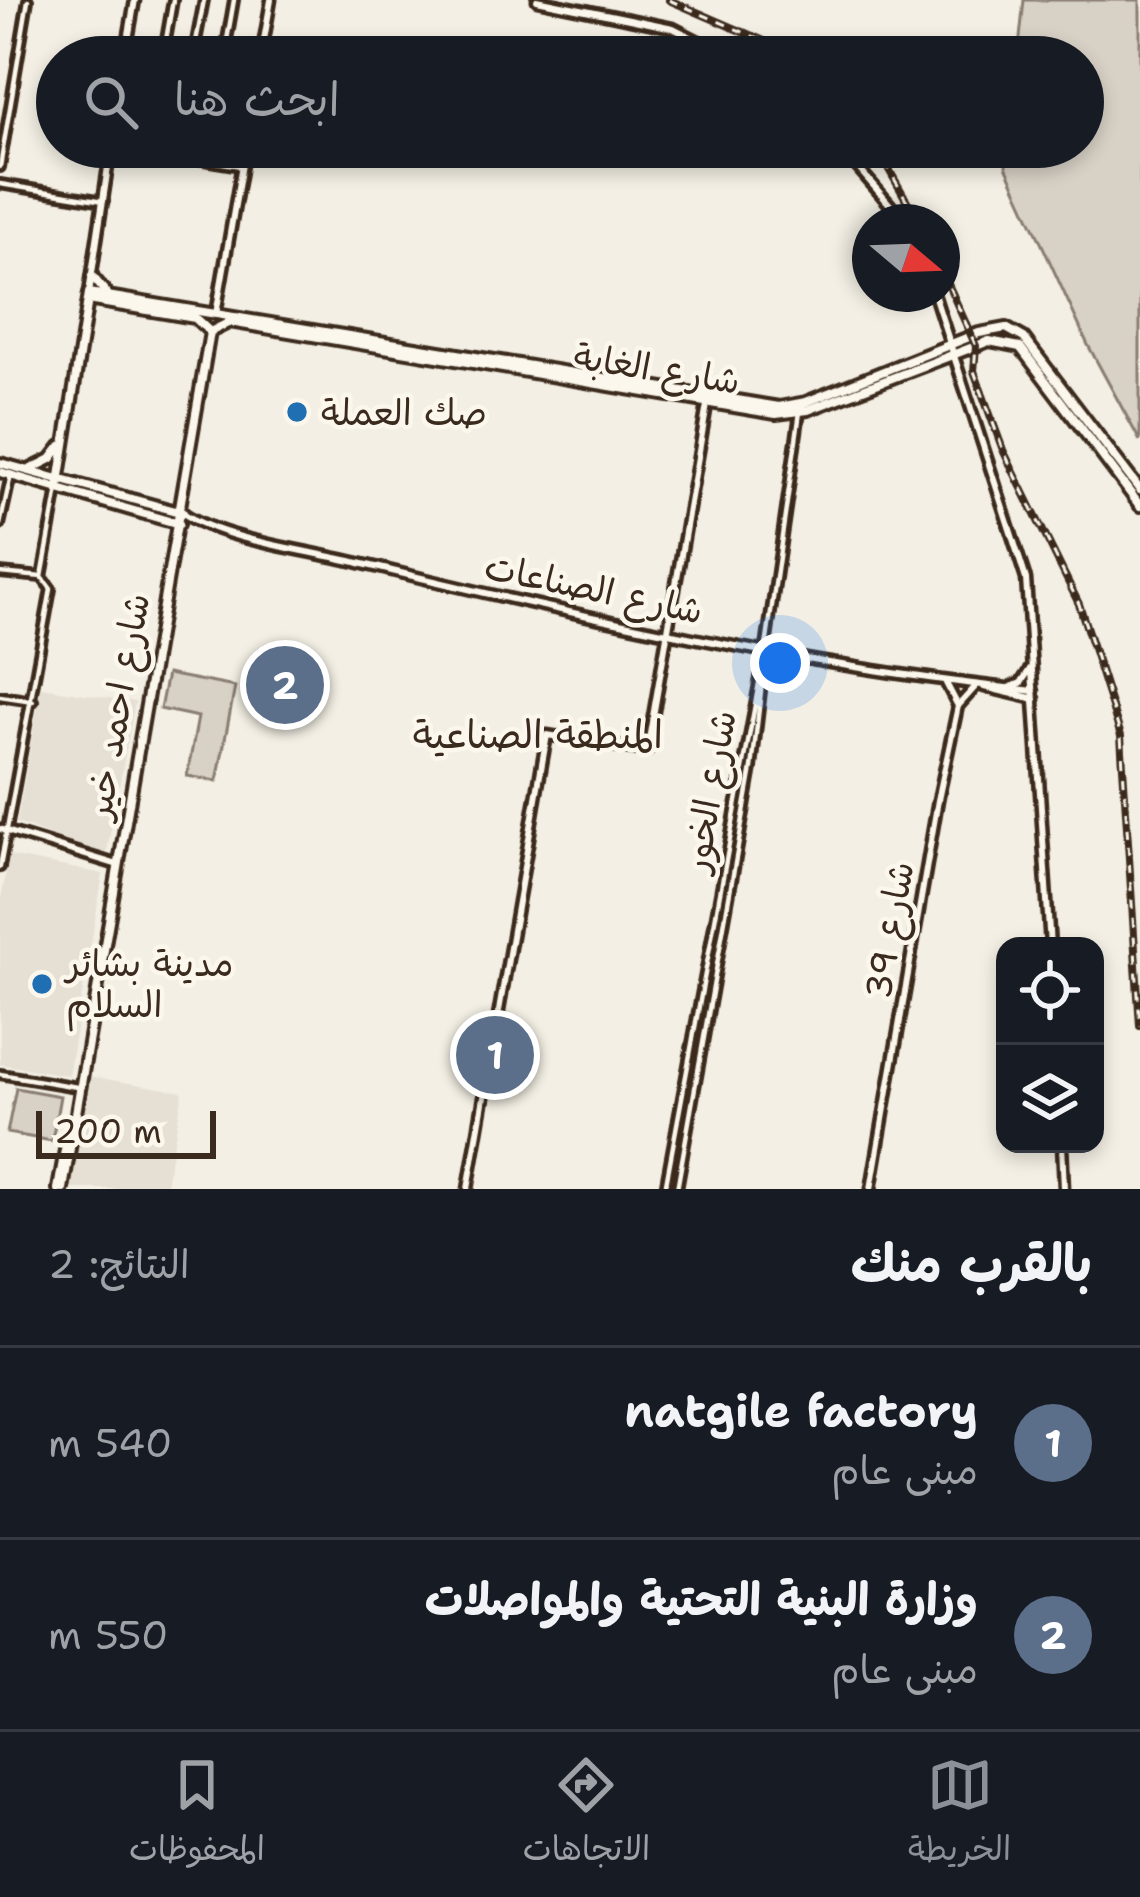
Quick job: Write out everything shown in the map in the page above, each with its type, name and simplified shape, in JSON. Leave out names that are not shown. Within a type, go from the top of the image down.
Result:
[{"type":"main road","points":[[92,276],[110,296]]},
{"type":"main road","name":"شارع الغابة","points":[[89,297],[110,296],[200,320],[210,332],[230,322],[707,405],[800,412],[988,330],[1021,334],[1140,490]]},
{"type":"main road","name":"شارع الغابة","points":[[89,297],[779,407],[815,399],[951,350],[997,340],[1020,347],[1140,506]]},
{"type":"main road","points":[[59,484],[89,297]]},
{"type":"main road","name":"شارع احمد خير","points":[[61,1189],[183,513],[210,332]]},
{"type":"main road","points":[[24,470],[44,465],[64,442]]},
{"type":"main road","points":[[0,467],[11,475],[183,513]]},
{"type":"main road","points":[[0,467],[24,470],[179,524]]},
{"type":"street","points":[[0,167],[28,0]]},
{"type":"street","points":[[128,36],[135,0]]},
{"type":"street","points":[[166,36],[172,0]]},
{"type":"street","points":[[197,36],[204,0]]},
{"type":"street","points":[[228,36],[234,0]]},
{"type":"street","points":[[537,0],[673,28],[689,36]]},
{"type":"street","points":[[263,36],[267,1]]},
{"type":"street","points":[[89,297],[108,168]]},
{"type":"street","points":[[216,314],[241,168]]},
{"type":"street","points":[[858,168],[889,204]]},
{"type":"street","points":[[0,184],[104,201]]},
{"type":"street","points":[[939,312],[1023,569],[1049,937]]},
{"type":"street","points":[[468,1189],[547,735],[647,751],[707,405]]},
{"type":"street","name":"شارع الخور","points":[[686,1066],[766,652],[800,412]]},
{"type":"street","points":[[0,525],[11,475]]},
{"type":"street","points":[[42,578],[59,484]]},
{"type":"street","points":[[183,513],[196,522]]},
{"type":"street","points":[[179,524],[196,522]]},
{"type":"street","name":"شارع الصناعات","points":[[196,522],[666,634],[980,687]]},
{"type":"street","points":[[0,573],[42,578],[51,590],[33,701],[3,830],[0,867]]},
{"type":"street","points":[[677,1189],[742,823],[766,652]]},
{"type":"street","points":[[1005,688],[1022,683],[1032,665]]},
{"type":"street","points":[[946,682],[958,706],[980,687],[1035,695]]},
{"type":"street","points":[[980,687],[1035,695]]},
{"type":"street","points":[[0,696],[33,701]]},
{"type":"street","name":"شارع 39","points":[[872,1189],[958,706]]},
{"type":"street","points":[[731,821],[742,823]]},
{"type":"street","points":[[3,830],[118,865]]},
{"type":"street","points":[[664,1189],[686,1066],[699,1068]]},
{"type":"street","points":[[0,1074],[78,1089]]},
{"type":"street","points":[[1062,1153],[1064,1189]]},
{"type":"shaded area","points":[[1024,0],[1140,0],[1140,441],[1088,345],[1007,168],[1104,168],[1104,36],[1020,36]]},
{"type":"shaded area","points":[[167,674],[235,687],[217,781],[187,776],[198,717],[160,709]]},
{"type":"shaded area","points":[[41,687],[135,702],[106,856],[17,823]]},
{"type":"shaded area","name":"مدينة بشائر السلام","points":[[9,856],[103,874],[68,1075],[0,1064],[0,904]]},
{"type":"shaded area","points":[[87,1076],[183,1092],[165,1189],[67,1189]]},
{"type":"shaded area","points":[[16,1088],[60,1096],[52,1141],[7,1133]]},
{"type":"railway","points":[[669,0],[752,36]]},
{"type":"railway","points":[[888,168],[909,204]]},
{"type":"railway","points":[[960,311],[976,346],[974,371],[1003,450],[1079,604],[1121,736],[1140,1026]]},
{"type":"place","name":"صك العملة","points":[[297,412]]},
{"type":"place","name":"وزارة البنية التحتية والمواصلات","points":[[285,685]]},
{"type":"place","name":"مدينة بشائر السلام","points":[[42,984]]},
{"type":"place","name":"natgile factory","points":[[495,1055]]},
{"type":"district","name":"المنطقة الصناعية","points":[[538,734]]}]
